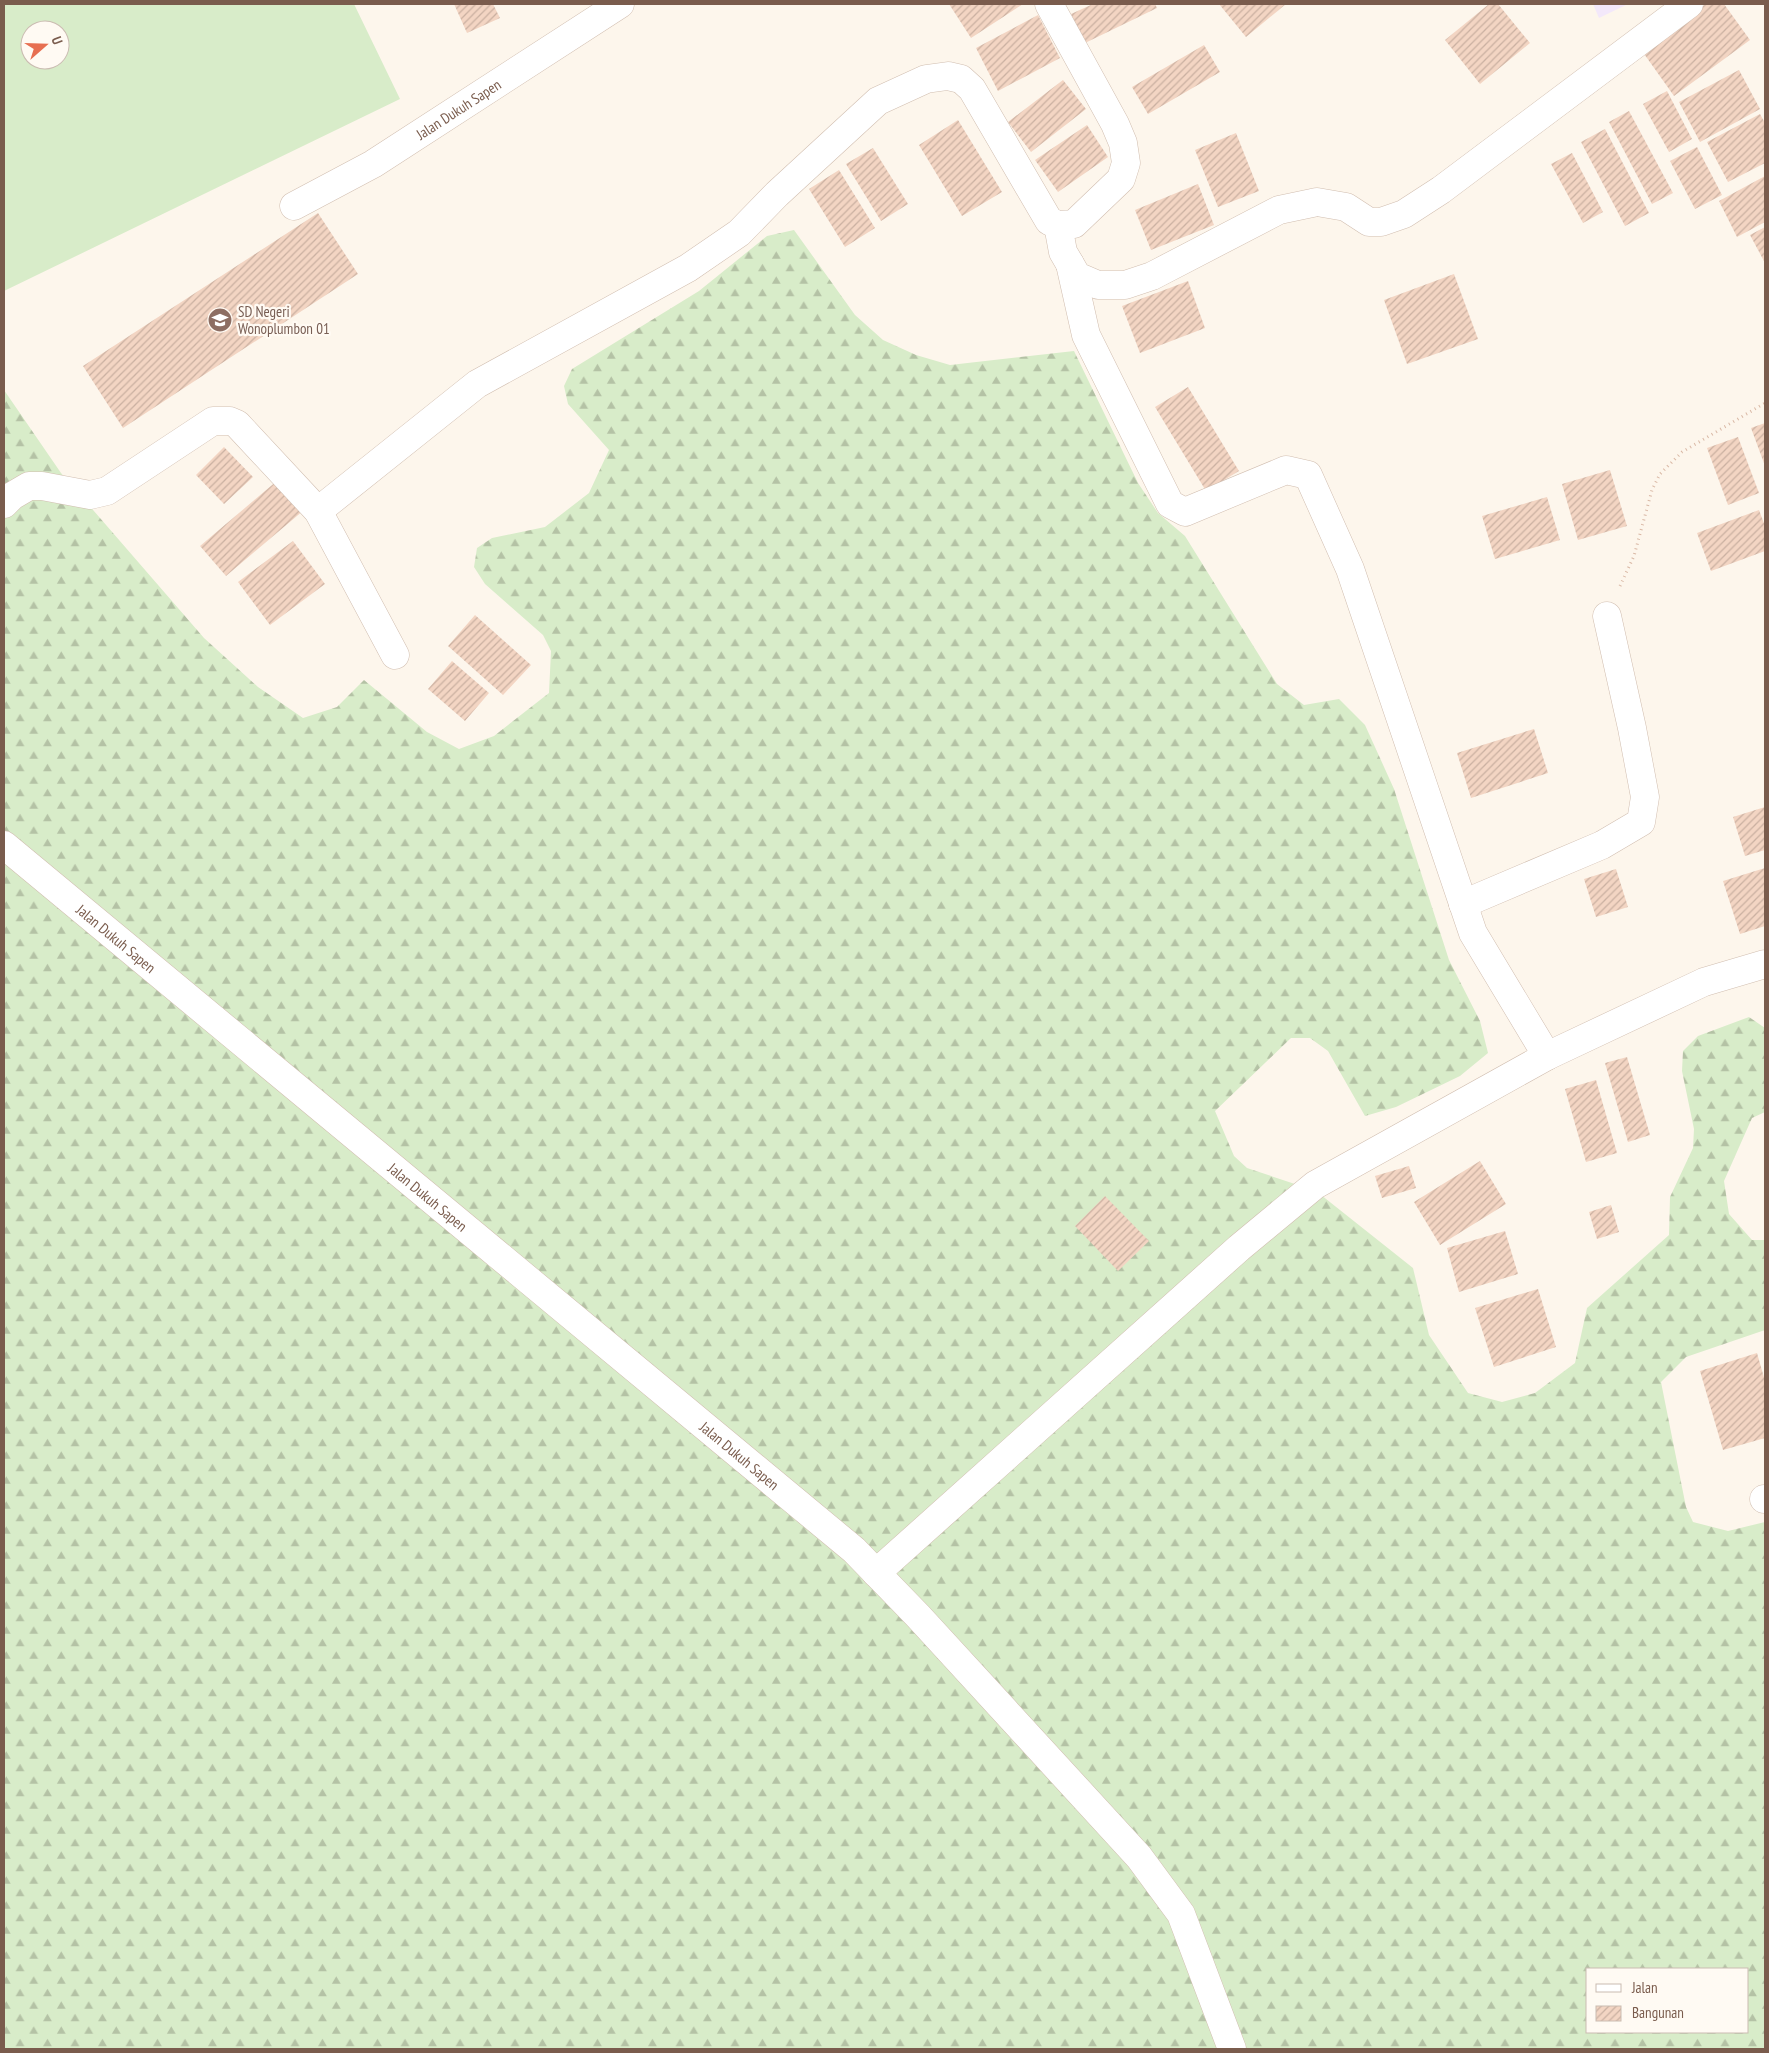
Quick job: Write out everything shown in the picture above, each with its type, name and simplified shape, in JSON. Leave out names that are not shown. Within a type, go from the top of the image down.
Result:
[{"type":"street","name":"Jalan Dukuh Sapen","points":[[294,206],[373,164],[620,4]]},
{"type":"street","points":[[318,511],[477,384],[688,268],[738,233],[777,194],[878,101],[926,79],[948,76],[961,79],[972,89],[1049,221],[1058,225],[1074,224],[1122,180],[1126,163],[1123,143],[1115,124],[1049,4]]},
{"type":"street","points":[[1058,225],[1062,252],[1077,276],[1098,285],[1124,286],[1152,276],[1279,210],[1317,202],[1346,207],[1369,222],[1382,222],[1404,214],[1449,184],[1689,4]]},
{"type":"street","points":[[1070,264],[1086,335],[1170,504],[1185,512],[1286,470],[1308,475],[1350,569],[1473,933],[1547,1056]]},
{"type":"street","points":[[4,504],[12,496],[29,486],[42,486],[90,495],[107,491],[213,421],[230,421],[236,424],[318,511],[396,655]]},
{"type":"street","points":[[1463,904],[1602,845],[1641,822],[1645,797],[1607,616]]},
{"type":"street","name":"Jalan Dukuh Sapen","points":[[4,845],[854,1550],[925,1623],[1139,1857],[1181,1914],[1232,2049]]},
{"type":"street","points":[[876,1573],[1239,1248],[1315,1185],[1547,1056],[1704,982],[1765,964]]},
{"type":"path","points":[[1607,616],[1608,609],[1619,590],[1634,556],[1649,497],[1660,474],[1682,452],[1765,403]]},
{"type":"shaded area","points":[[1593,4],[1628,4],[1599,18]]},
{"type":"green space","points":[[4,4],[354,4],[400,99],[4,291]]},
{"type":"green space","points":[[794,230],[855,315],[883,340],[916,355],[950,365],[1074,351],[1138,483],[1158,513],[1185,536],[1277,684],[1304,705],[1339,699],[1365,725],[1394,789],[1449,960],[1480,1021],[1488,1053],[1460,1076],[1396,1107],[1365,1116],[1328,1051],[1310,1038],[1291,1038],[1215,1111],[1234,1156],[1247,1168],[1316,1191],[1413,1268],[1429,1335],[1468,1393],[1502,1402],[1535,1393],[1575,1363],[1587,1308],[1669,1235],[1670,1197],[1693,1148],[1694,1129],[1682,1071],[1683,1051],[1698,1036],[1749,1017],[1765,1028],[1765,1112],[1752,1118],[1724,1181],[1729,1214],[1752,1240],[1765,1240],[1765,1330],[1686,1357],[1661,1382],[1686,1507],[1693,1522],[1728,1531],[1765,1522],[1765,2049],[4,2049],[4,390],[61,473],[204,638],[258,687],[303,718],[337,707],[364,680],[427,732],[459,749],[494,736],[549,693],[551,651],[543,635],[485,584],[474,567],[477,548],[492,538],[545,527],[589,493],[609,450],[568,404],[564,386],[572,369],[699,291],[767,236]]},
{"type":"building","points":[[454,4],[493,4],[500,18],[467,33]]},
{"type":"building","points":[[949,4],[1023,4],[971,38]]},
{"type":"building","points":[[1093,4],[1155,4],[1157,8],[1085,43],[1071,14]]},
{"type":"building","points":[[1219,4],[1286,4],[1246,37]]},
{"type":"building","points":[[1489,4],[1498,4],[1530,43],[1480,84],[1445,40]]},
{"type":"building","points":[[1706,4],[1724,4],[1750,40],[1674,96],[1642,51]]},
{"type":"building","points":[[1038,15],[1060,58],[998,91],[976,48]]},
{"type":"building","points":[[1204,45],[1220,72],[1148,114],[1132,87]]},
{"type":"building","points":[[1739,70],[1760,109],[1700,142],[1679,102]]},
{"type":"building","points":[[1063,80],[1086,109],[1031,152],[1008,122]]},
{"type":"building","points":[[1667,91],[1692,139],[1669,152],[1643,104]]},
{"type":"building","points":[[1629,111],[1673,193],[1652,204],[1609,122]]},
{"type":"building","points":[[1760,114],[1765,123],[1765,163],[1728,182],[1707,142]]},
{"type":"building","points":[[958,120],[1002,192],[962,216],[919,145]]},
{"type":"building","points":[[1087,125],[1108,157],[1058,192],[1035,160]]},
{"type":"building","points":[[1605,129],[1649,213],[1625,226],[1581,142]]},
{"type":"building","points":[[1236,133],[1259,191],[1218,207],[1195,150]]},
{"type":"building","points":[[1697,147],[1722,195],[1695,209],[1670,161]]},
{"type":"building","points":[[873,148],[908,204],[881,221],[846,164]]},
{"type":"building","points":[[1572,153],[1603,212],[1583,223],[1551,164]]},
{"type":"building","points":[[839,170],[875,228],[845,247],[809,189]]},
{"type":"building","points":[[1765,176],[1765,222],[1737,237],[1719,201]]},
{"type":"building","points":[[1198,184],[1214,225],[1151,250],[1135,210]]},
{"type":"building","name":"SD Negeri Wonoplumbon 01","points":[[318,213],[358,274],[123,428],[83,366]]},
{"type":"building","points":[[1765,227],[1765,263],[1750,235]]},
{"type":"building","points":[[1454,274],[1478,339],[1407,364],[1384,300]]},
{"type":"building","points":[[1188,281],[1205,328],[1140,353],[1122,306]]},
{"type":"building","points":[[1188,387],[1239,471],[1206,491],[1155,407]]},
{"type":"building","points":[[1765,423],[1765,466],[1751,428]]},
{"type":"building","points":[[1738,437],[1759,493],[1728,505],[1707,448]]},
{"type":"building","points":[[224,447],[253,477],[224,504],[196,475]]},
{"type":"building","points":[[1610,470],[1627,526],[1578,540],[1562,484]]},
{"type":"building","points":[[278,480],[304,510],[226,576],[200,546]]},
{"type":"building","points":[[1547,497],[1560,540],[1495,559],[1482,516]]},
{"type":"building","points":[[1759,510],[1765,526],[1765,551],[1711,571],[1697,533]]},
{"type":"building","points":[[293,541],[325,584],[270,625],[238,582]]},
{"type":"building","points":[[475,615],[531,665],[503,695],[448,646]]},
{"type":"building","points":[[452,661],[489,693],[465,721],[428,689]]},
{"type":"building","points":[[1534,729],[1548,773],[1471,798],[1457,753]]},
{"type":"building","points":[[1765,807],[1765,850],[1745,856],[1733,817]]},
{"type":"building","points":[[1765,868],[1765,926],[1740,934],[1723,881]]},
{"type":"building","points":[[1616,869],[1628,907],[1596,917],[1584,879]]},
{"type":"building","points":[[1627,1057],[1650,1135],[1628,1142],[1605,1063]]},
{"type":"building","points":[[1596,1080],[1617,1153],[1586,1162],[1565,1089]]},
{"type":"building","points":[[1480,1161],[1506,1204],[1440,1245],[1414,1202]]},
{"type":"building","points":[[1409,1166],[1416,1188],[1382,1198],[1375,1176]]},
{"type":"building","points":[[1105,1196],[1149,1241],[1118,1271],[1075,1226]]},
{"type":"building","points":[[1611,1205],[1619,1232],[1597,1239],[1589,1212]]},
{"type":"building","points":[[1505,1231],[1518,1274],[1459,1292],[1447,1248]]},
{"type":"building","points":[[1538,1289],[1556,1347],[1494,1367],[1475,1308]]},
{"type":"building","points":[[1757,1353],[1765,1381],[1765,1438],[1723,1450],[1700,1371]]},
{"type":"place","name":"SD Negeri Wonoplumbon 01","points":[[220,320]]}]
